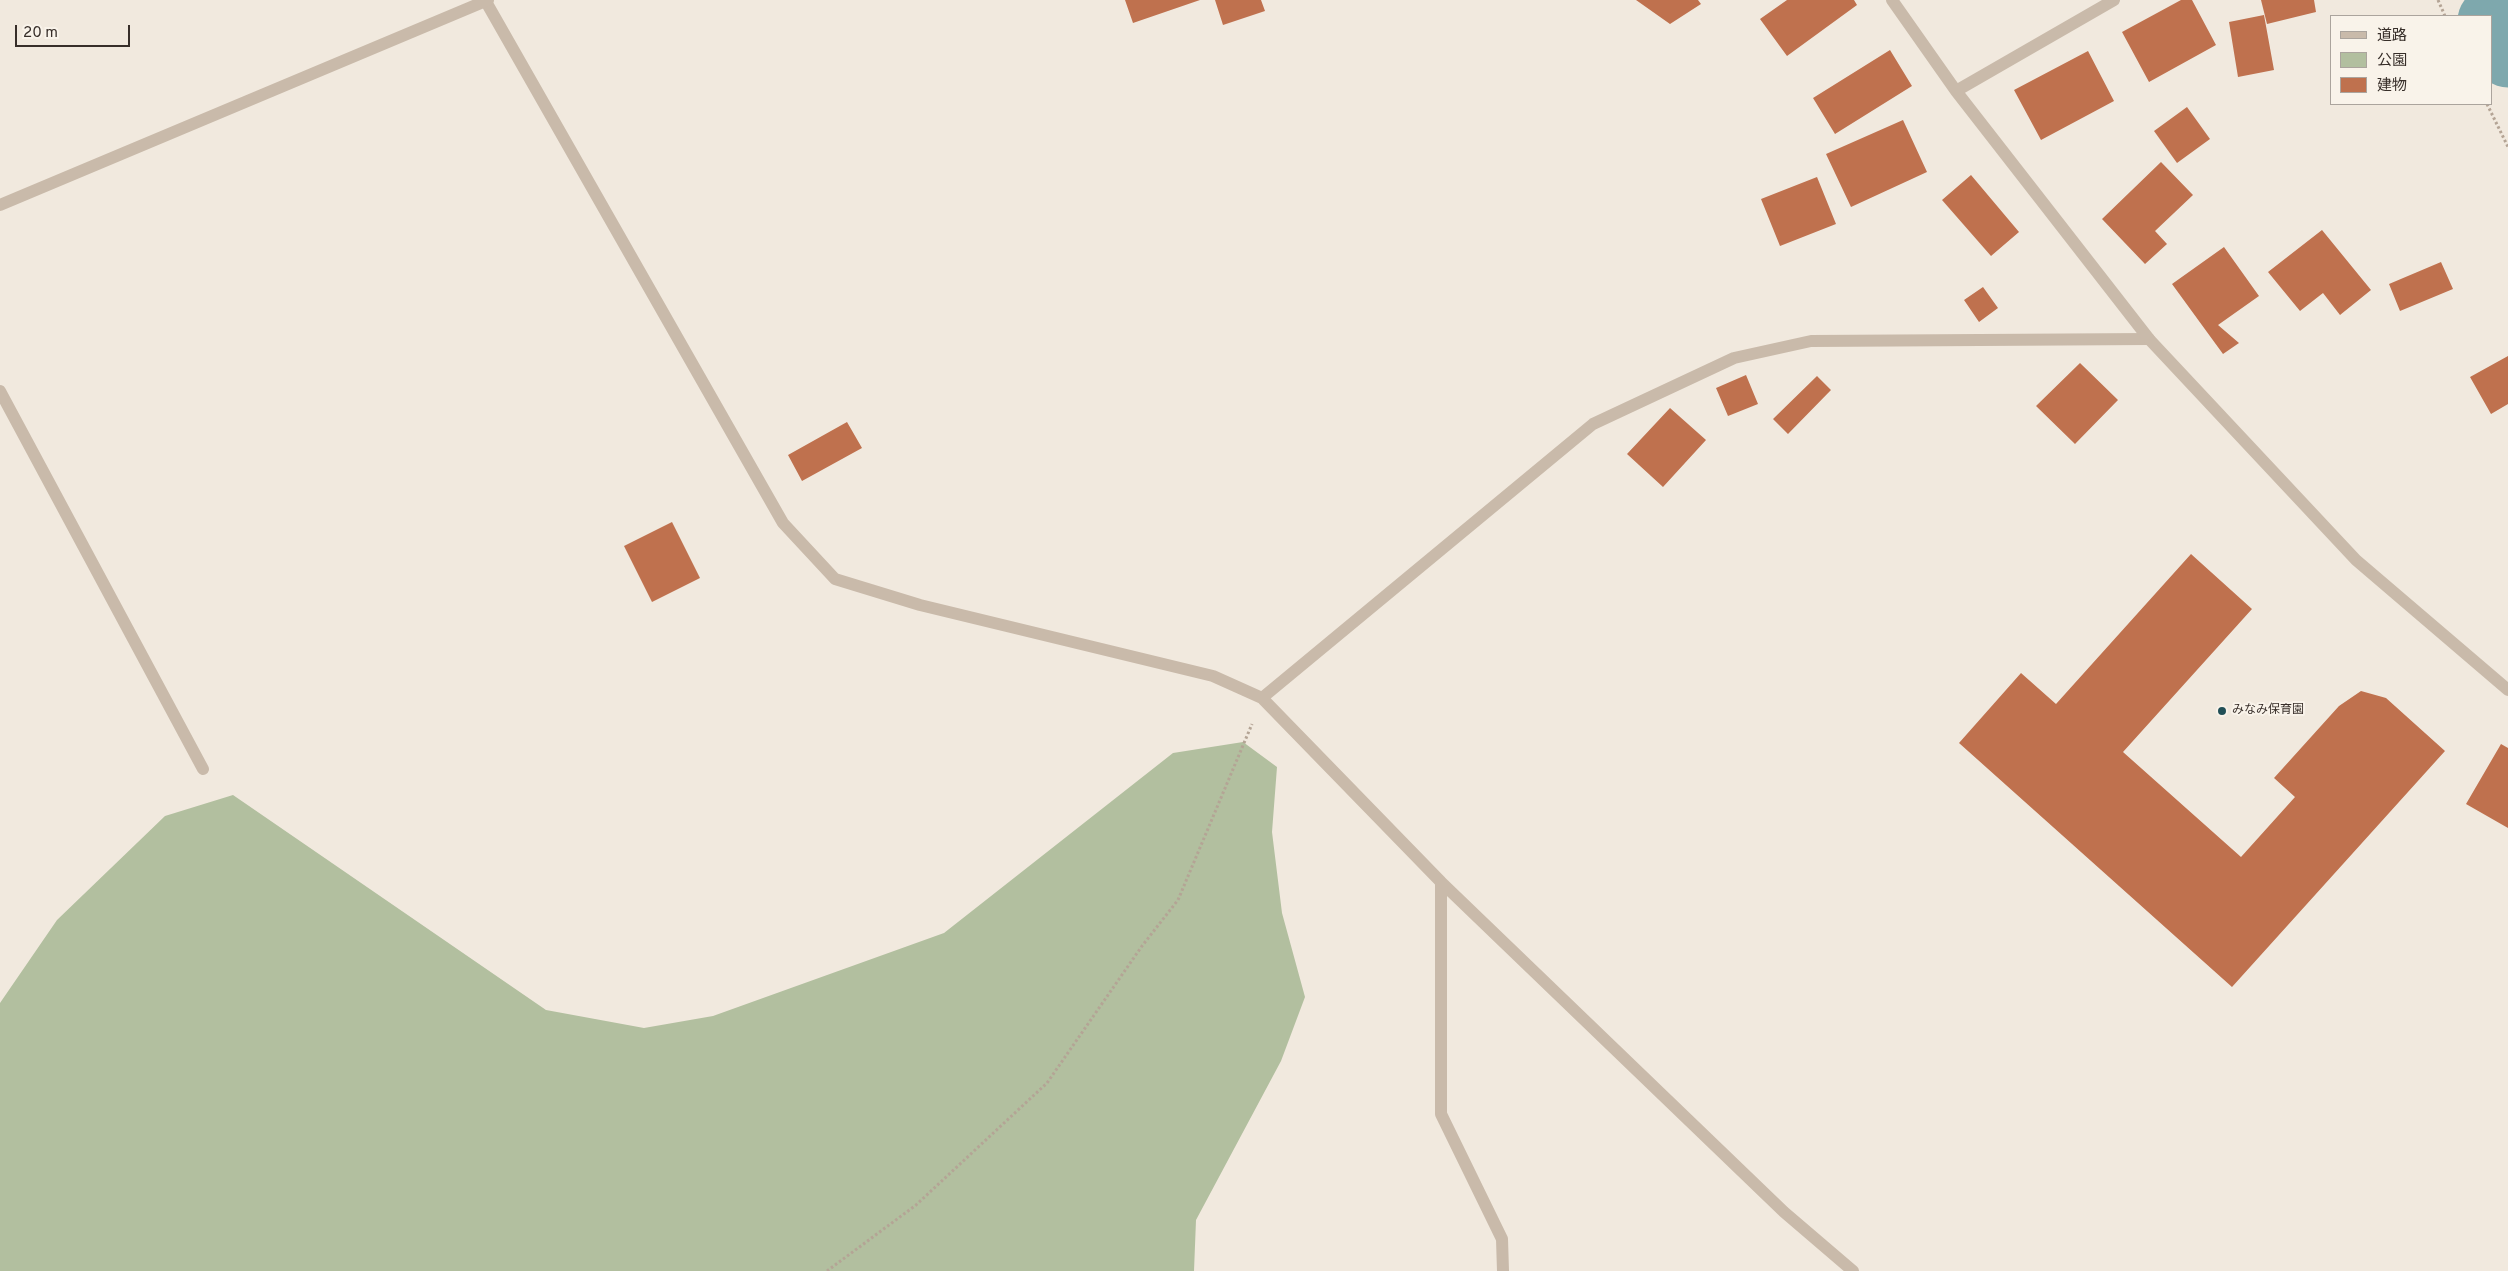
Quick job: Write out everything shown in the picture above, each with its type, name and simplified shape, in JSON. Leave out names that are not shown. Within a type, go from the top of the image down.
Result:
[{"type":"street","points":[[0,206],[486,0],[783,523],[834,579],[920,605],[1213,676],[1262,698],[1441,882],[1784,1212],[1853,1271]]},
{"type":"street","points":[[1892,0],[1956,91],[2149,339],[2356,560],[2508,690]]},
{"type":"street","points":[[1956,91],[2114,0]]},
{"type":"street","points":[[1262,698],[1593,424],[1734,358],[1811,342],[2149,339]]},
{"type":"street","points":[[0,391],[203,769]]},
{"type":"street","points":[[1441,882],[1441,1114],[1502,1239],[1503,1271]]},
{"type":"path","points":[[2438,0],[2446,15]]},
{"type":"path","points":[[2487,105],[2508,148]]},
{"type":"path","points":[[827,1271],[916,1205],[1047,1083],[1142,946],[1178,900],[1262,698]]},
{"type":"green space","points":[[1243,742],[1277,767],[1272,832],[1282,913],[1305,997],[1281,1061],[1196,1220],[1194,1271],[0,1271],[0,1003],[57,920],[165,816],[233,795],[546,1010],[644,1028],[713,1016],[944,933],[1173,753]]},
{"type":"building","points":[[1125,0],[1200,0],[1133,23]]},
{"type":"building","points":[[1215,0],[1261,0],[1265,11],[1223,25]]},
{"type":"building","points":[[1636,0],[1698,0],[1701,4],[1670,24]]},
{"type":"building","points":[[1787,0],[1854,0],[1857,5],[1787,56],[1760,19]]},
{"type":"building","points":[[2181,0],[2192,0],[2216,45],[2149,82],[2122,32]]},
{"type":"building","points":[[2261,0],[2314,0],[2316,12],[2267,24]]},
{"type":"building","points":[[2264,15],[2274,70],[2238,77],[2229,22]]},
{"type":"building","points":[[1890,50],[1912,86],[1835,134],[1813,98]]},
{"type":"building","points":[[2088,51],[2114,101],[2041,140],[2014,90]]},
{"type":"building","points":[[2187,107],[2210,139],[2177,163],[2154,131]]},
{"type":"building","points":[[1903,120],[1927,172],[1851,207],[1826,154]]},
{"type":"building","points":[[2161,162],[2193,195],[2155,231],[2167,244],[2145,264],[2102,219]]},
{"type":"building","points":[[1971,175],[2019,232],[1991,256],[1942,200]]},
{"type":"building","points":[[1817,177],[1836,224],[1780,246],[1761,199]]},
{"type":"building","points":[[2322,230],[2371,290],[2340,315],[2323,293],[2300,311],[2268,272]]},
{"type":"building","points":[[2224,247],[2259,296],[2218,325],[2239,343],[2223,354],[2172,284]]},
{"type":"building","points":[[2441,262],[2453,289],[2400,311],[2389,284]]},
{"type":"building","points":[[1983,287],[1998,308],[1979,322],[1964,300]]},
{"type":"building","points":[[2508,356],[2508,404],[2491,414],[2470,377]]},
{"type":"building","points":[[2080,363],[2118,400],[2075,444],[2036,406]]},
{"type":"building","points":[[1746,375],[1758,404],[1728,416],[1716,388]]},
{"type":"building","points":[[1817,376],[1831,390],[1788,434],[1773,419]]},
{"type":"building","points":[[1670,408],[1706,440],[1663,487],[1627,454]]},
{"type":"building","points":[[847,422],[862,448],[802,481],[788,455]]},
{"type":"building","points":[[672,522],[700,578],[652,602],[624,546]]},
{"type":"building","points":[[2191,554],[2252,609],[2123,752],[2241,857],[2295,797],[2274,778],[2339,706],[2361,691],[2386,698],[2445,751],[2232,987],[1959,743],[2021,673],[2056,704]]},
{"type":"building","points":[[2501,744],[2508,748],[2508,828],[2466,804]]},
{"type":"waterway","points":[[2493,23],[2508,53]]},
{"type":"place","name":"みなみ保育園","points":[[2222,711]]}]
